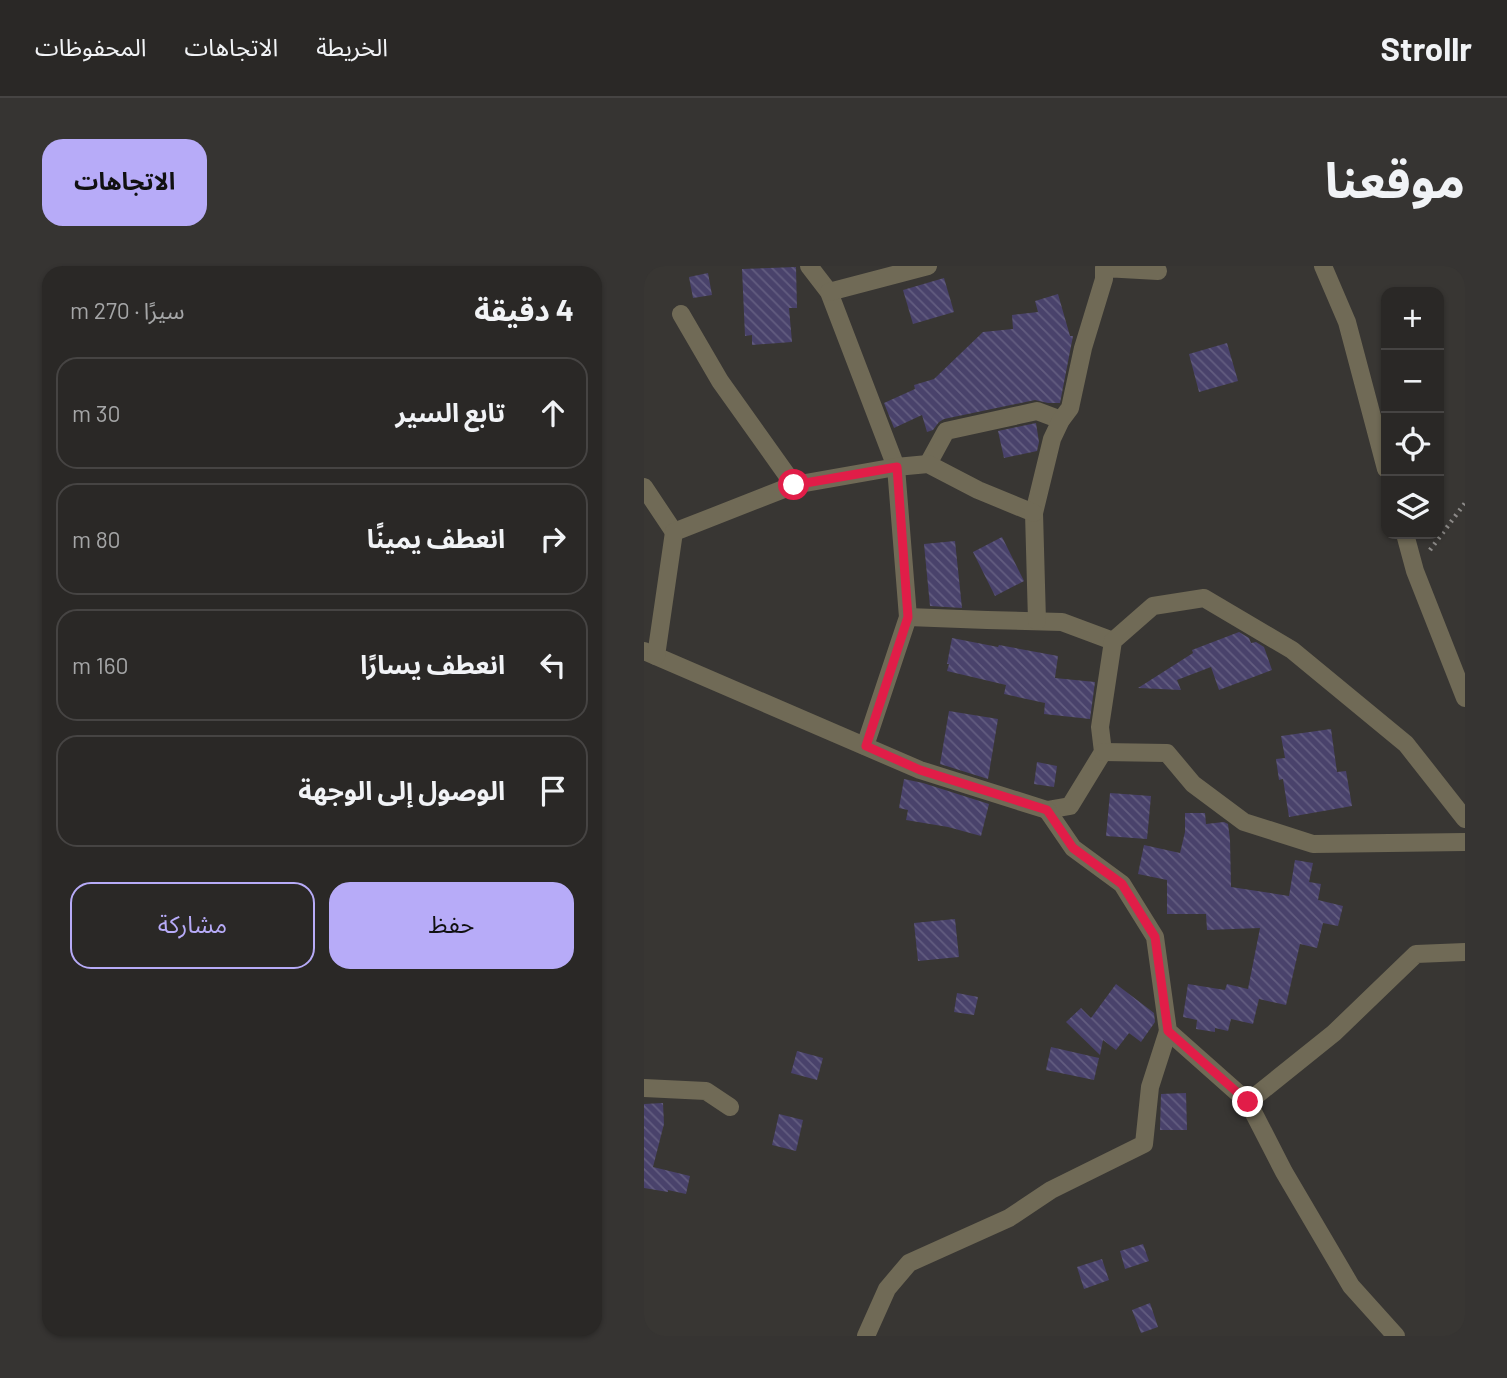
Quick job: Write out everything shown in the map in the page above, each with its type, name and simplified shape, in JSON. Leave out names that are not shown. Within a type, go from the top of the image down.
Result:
[{"type":"street","points":[[809,266],[829,292],[897,467],[908,617],[866,746]]},
{"type":"street","points":[[829,292],[928,266]]},
{"type":"street","points":[[1323,266],[1347,322],[1381,450]]},
{"type":"street","points":[[1037,621],[1034,513],[1052,439],[1070,408],[1083,348],[1104,279],[1101,267],[1158,271]]},
{"type":"street","points":[[681,314],[720,381],[794,485]]},
{"type":"street","points":[[928,464],[946,431],[1037,411],[1061,420]]},
{"type":"street","points":[[674,532],[794,485],[928,464],[1034,513]]},
{"type":"street","points":[[644,487],[674,532],[650,653],[920,770],[1047,810],[1070,806],[1103,752],[1100,727],[1113,641],[1153,606],[1204,598],[1292,650],[1406,744],[1465,819]]},
{"type":"street","points":[[1406,539],[1415,571],[1465,698]]},
{"type":"street","points":[[908,617],[1062,622],[1113,641]]},
{"type":"street","points":[[1103,752],[1167,753],[1193,784],[1244,822],[1314,844],[1465,842]]},
{"type":"street","points":[[866,1336],[887,1289],[909,1263],[1009,1218],[1051,1190],[1144,1144],[1150,1087],[1168,1031],[1155,937],[1122,884],[1073,848],[1047,810]]},
{"type":"street","points":[[1248,1102],[1334,1033],[1416,954],[1465,952]]},
{"type":"street","points":[[1168,1031],[1248,1102],[1284,1172],[1351,1286],[1396,1336]]},
{"type":"street","points":[[644,1088],[706,1091],[730,1107]]},
{"type":"path","points":[[1415,571],[1465,503]]},
{"type":"building","points":[[796,267],[797,308],[789,308],[792,342],[752,345],[752,335],[745,336],[742,269]]},
{"type":"building","points":[[708,273],[712,295],[693,298],[689,277]]},
{"type":"building","points":[[944,278],[954,312],[913,324],[903,290]]},
{"type":"building","points":[[1058,294],[1070,336],[1073,336],[1060,403],[1035,400],[944,419],[927,432],[922,415],[894,428],[884,403],[915,389],[914,385],[934,379],[983,332],[1013,329],[1012,315],[1038,312],[1035,301]]},
{"type":"building","points":[[1227,343],[1238,381],[1199,392],[1189,354]]},
{"type":"building","points":[[1036,423],[1039,442],[1037,451],[1004,458],[998,431]]},
{"type":"building","points":[[1002,537],[1024,581],[995,596],[973,552]]},
{"type":"building","points":[[955,541],[962,608],[930,606],[924,544]]},
{"type":"building","points":[[1239,632],[1249,638],[1251,643],[1256,642],[1264,647],[1272,670],[1219,690],[1211,667],[1177,680],[1181,690],[1138,688],[1193,653],[1192,650]]},
{"type":"building","points":[[952,638],[1058,656],[1055,678],[1095,682],[1090,719],[1044,714],[1045,703],[1004,694],[1006,685],[947,671]]},
{"type":"building","points":[[949,711],[998,719],[988,779],[940,764]]},
{"type":"building","points":[[1331,729],[1337,772],[1346,771],[1352,806],[1289,817],[1283,779],[1279,780],[1276,759],[1285,758],[1281,736]]},
{"type":"building","points":[[1037,762],[1057,766],[1054,787],[1034,784]]},
{"type":"building","points":[[904,779],[989,804],[981,836],[906,820],[908,810],[899,808]]},
{"type":"building","points":[[1110,793],[1151,796],[1147,839],[1106,836]]},
{"type":"building","points":[[1185,813],[1205,813],[1206,824],[1228,824],[1231,887],[1289,896],[1295,860],[1313,863],[1309,882],[1321,884],[1318,900],[1343,906],[1338,926],[1323,923],[1317,948],[1300,944],[1286,1005],[1259,999],[1253,1024],[1231,1019],[1228,1031],[1215,1028],[1215,1032],[1196,1029],[1197,1020],[1183,1017],[1188,984],[1225,990],[1227,984],[1248,989],[1260,928],[1207,930],[1206,914],[1167,914],[1167,880],[1138,874],[1144,845],[1180,853],[1185,832]]},
{"type":"building","points":[[955,919],[959,957],[918,961],[914,923]]},
{"type":"building","points":[[1116,984],[1154,1013],[1155,1022],[1141,1042],[1129,1033],[1116,1050],[1103,1040],[1100,1055],[1066,1022],[1081,1008],[1091,1018]]},
{"type":"building","points":[[957,993],[978,997],[974,1015],[954,1012]]},
{"type":"building","points":[[1051,1047],[1099,1058],[1094,1080],[1046,1070]]},
{"type":"building","points":[[797,1051],[823,1058],[817,1080],[791,1073]]},
{"type":"building","points":[[1186,1093],[1187,1130],[1160,1130],[1161,1094]]},
{"type":"building","points":[[663,1103],[664,1124],[653,1167],[690,1176],[686,1194],[644,1188],[644,1104]]},
{"type":"building","points":[[779,1114],[803,1120],[796,1151],[772,1145]]},
{"type":"building","points":[[1143,1244],[1149,1261],[1125,1269],[1120,1251]]},
{"type":"building","points":[[1102,1259],[1109,1280],[1084,1289],[1077,1267]]},
{"type":"building","points":[[1150,1303],[1158,1327],[1141,1333],[1132,1310]]},
{"type":"route","points":[[794,485],[897,467],[908,617],[866,746],[920,770],[1047,810],[1073,848],[1122,884],[1155,937],[1168,1031],[1248,1102]]}]
